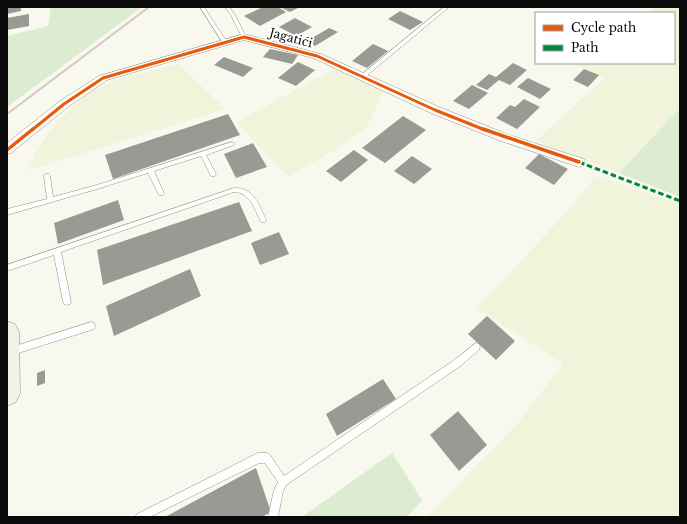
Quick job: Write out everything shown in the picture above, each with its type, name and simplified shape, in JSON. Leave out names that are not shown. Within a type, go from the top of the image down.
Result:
[{"type":"main road","points":[[7,342],[7,393]]},
{"type":"street","name":"Jagatići","points":[[7,150],[64,104],[103,78],[244,37],[317,56],[435,110],[505,138],[579,162]]},
{"type":"lane","points":[[202,7],[225,42]]},
{"type":"lane","points":[[227,7],[233,15],[244,37]]},
{"type":"lane","points":[[363,76],[447,7]]},
{"type":"lane","points":[[7,212],[232,144]]},
{"type":"lane","points":[[202,153],[213,174]]},
{"type":"lane","points":[[150,170],[161,193]]},
{"type":"lane","points":[[47,176],[50,200]]},
{"type":"lane","points":[[7,268],[241,188],[248,192],[262,220]]},
{"type":"lane","points":[[57,250],[67,302]]},
{"type":"lane","points":[[7,342],[90,326]]},
{"type":"lane","points":[[273,517],[279,490],[283,482],[456,364],[476,347]]},
{"type":"lane","points":[[140,517],[258,458],[267,458],[283,482]]},
{"type":"green space","points":[[51,7],[142,7],[7,107],[7,36],[48,26]]},
{"type":"green space","points":[[654,7],[680,7],[680,108],[619,173],[535,141],[605,78],[579,66],[581,64],[675,64],[675,12],[647,12]]},
{"type":"green space","points":[[179,64],[225,109],[29,170],[35,155],[45,138],[59,120],[90,92],[119,79]]},
{"type":"green space","points":[[334,69],[383,91],[367,127],[340,147],[289,176],[277,166],[237,122]]},
{"type":"green space","points":[[680,108],[680,197],[619,173]]},
{"type":"green space","points":[[596,176],[680,204],[680,517],[427,517],[518,423],[563,364],[477,308],[562,217]]},
{"type":"green space","points":[[392,453],[422,500],[407,517],[302,517]]},
{"type":"building","points":[[7,7],[21,7],[21,11],[7,14]]},
{"type":"building","points":[[263,7],[278,7],[286,12],[260,26],[244,16]]},
{"type":"building","points":[[300,7],[290,12],[282,8]]},
{"type":"building","points":[[400,11],[423,22],[410,30],[388,19]]},
{"type":"building","points":[[29,14],[29,26],[7,30],[7,18]]},
{"type":"building","points":[[295,18],[312,27],[296,36],[279,27]]},
{"type":"building","points":[[329,28],[338,32],[315,46],[307,41]]},
{"type":"building","points":[[373,44],[388,51],[367,68],[352,61]]},
{"type":"building","points":[[270,49],[298,55],[292,64],[263,57]]},
{"type":"building","points":[[224,57],[253,68],[243,77],[214,65]]},
{"type":"building","points":[[298,62],[315,70],[296,86],[278,78]]},
{"type":"building","points":[[513,63],[527,70],[510,85],[499,80],[487,90],[476,85],[489,74],[496,77]]},
{"type":"building","points":[[584,69],[599,75],[588,87],[573,80]]},
{"type":"building","points":[[528,78],[551,89],[540,99],[517,87]]},
{"type":"building","points":[[472,85],[488,93],[469,109],[453,101]]},
{"type":"building","points":[[524,99],[540,107],[517,129],[496,118],[510,105],[515,107]]},
{"type":"building","points":[[228,114],[240,135],[113,179],[105,155]]},
{"type":"building","points":[[403,116],[426,130],[385,163],[362,148]]},
{"type":"building","points":[[253,143],[267,167],[236,178],[224,154]]},
{"type":"building","points":[[354,150],[368,160],[341,182],[326,171]]},
{"type":"building","points":[[539,154],[568,169],[554,185],[525,168]]},
{"type":"building","points":[[412,156],[432,169],[414,184],[394,171]]},
{"type":"building","points":[[118,200],[124,220],[58,244],[54,223]]},
{"type":"building","points":[[239,202],[252,231],[103,285],[97,250]]},
{"type":"building","points":[[279,232],[289,254],[260,265],[251,243]]},
{"type":"building","points":[[190,269],[201,296],[114,336],[106,306]]},
{"type":"building","points":[[487,316],[515,341],[496,360],[468,334]]},
{"type":"building","points":[[45,370],[45,383],[37,386],[37,373]]},
{"type":"building","points":[[383,379],[396,399],[337,436],[326,414]]},
{"type":"building","points":[[458,411],[487,445],[459,471],[430,435]]},
{"type":"building","points":[[256,468],[271,512],[262,517],[165,517]]},
{"type":"railway","points":[[7,114],[149,7]]},
{"type":"marked path","points":[[579,162],[680,201]]},
{"type":"cycle path","points":[[7,150],[64,104],[103,78],[244,37],[317,56],[435,110],[505,138],[579,162]]}]
